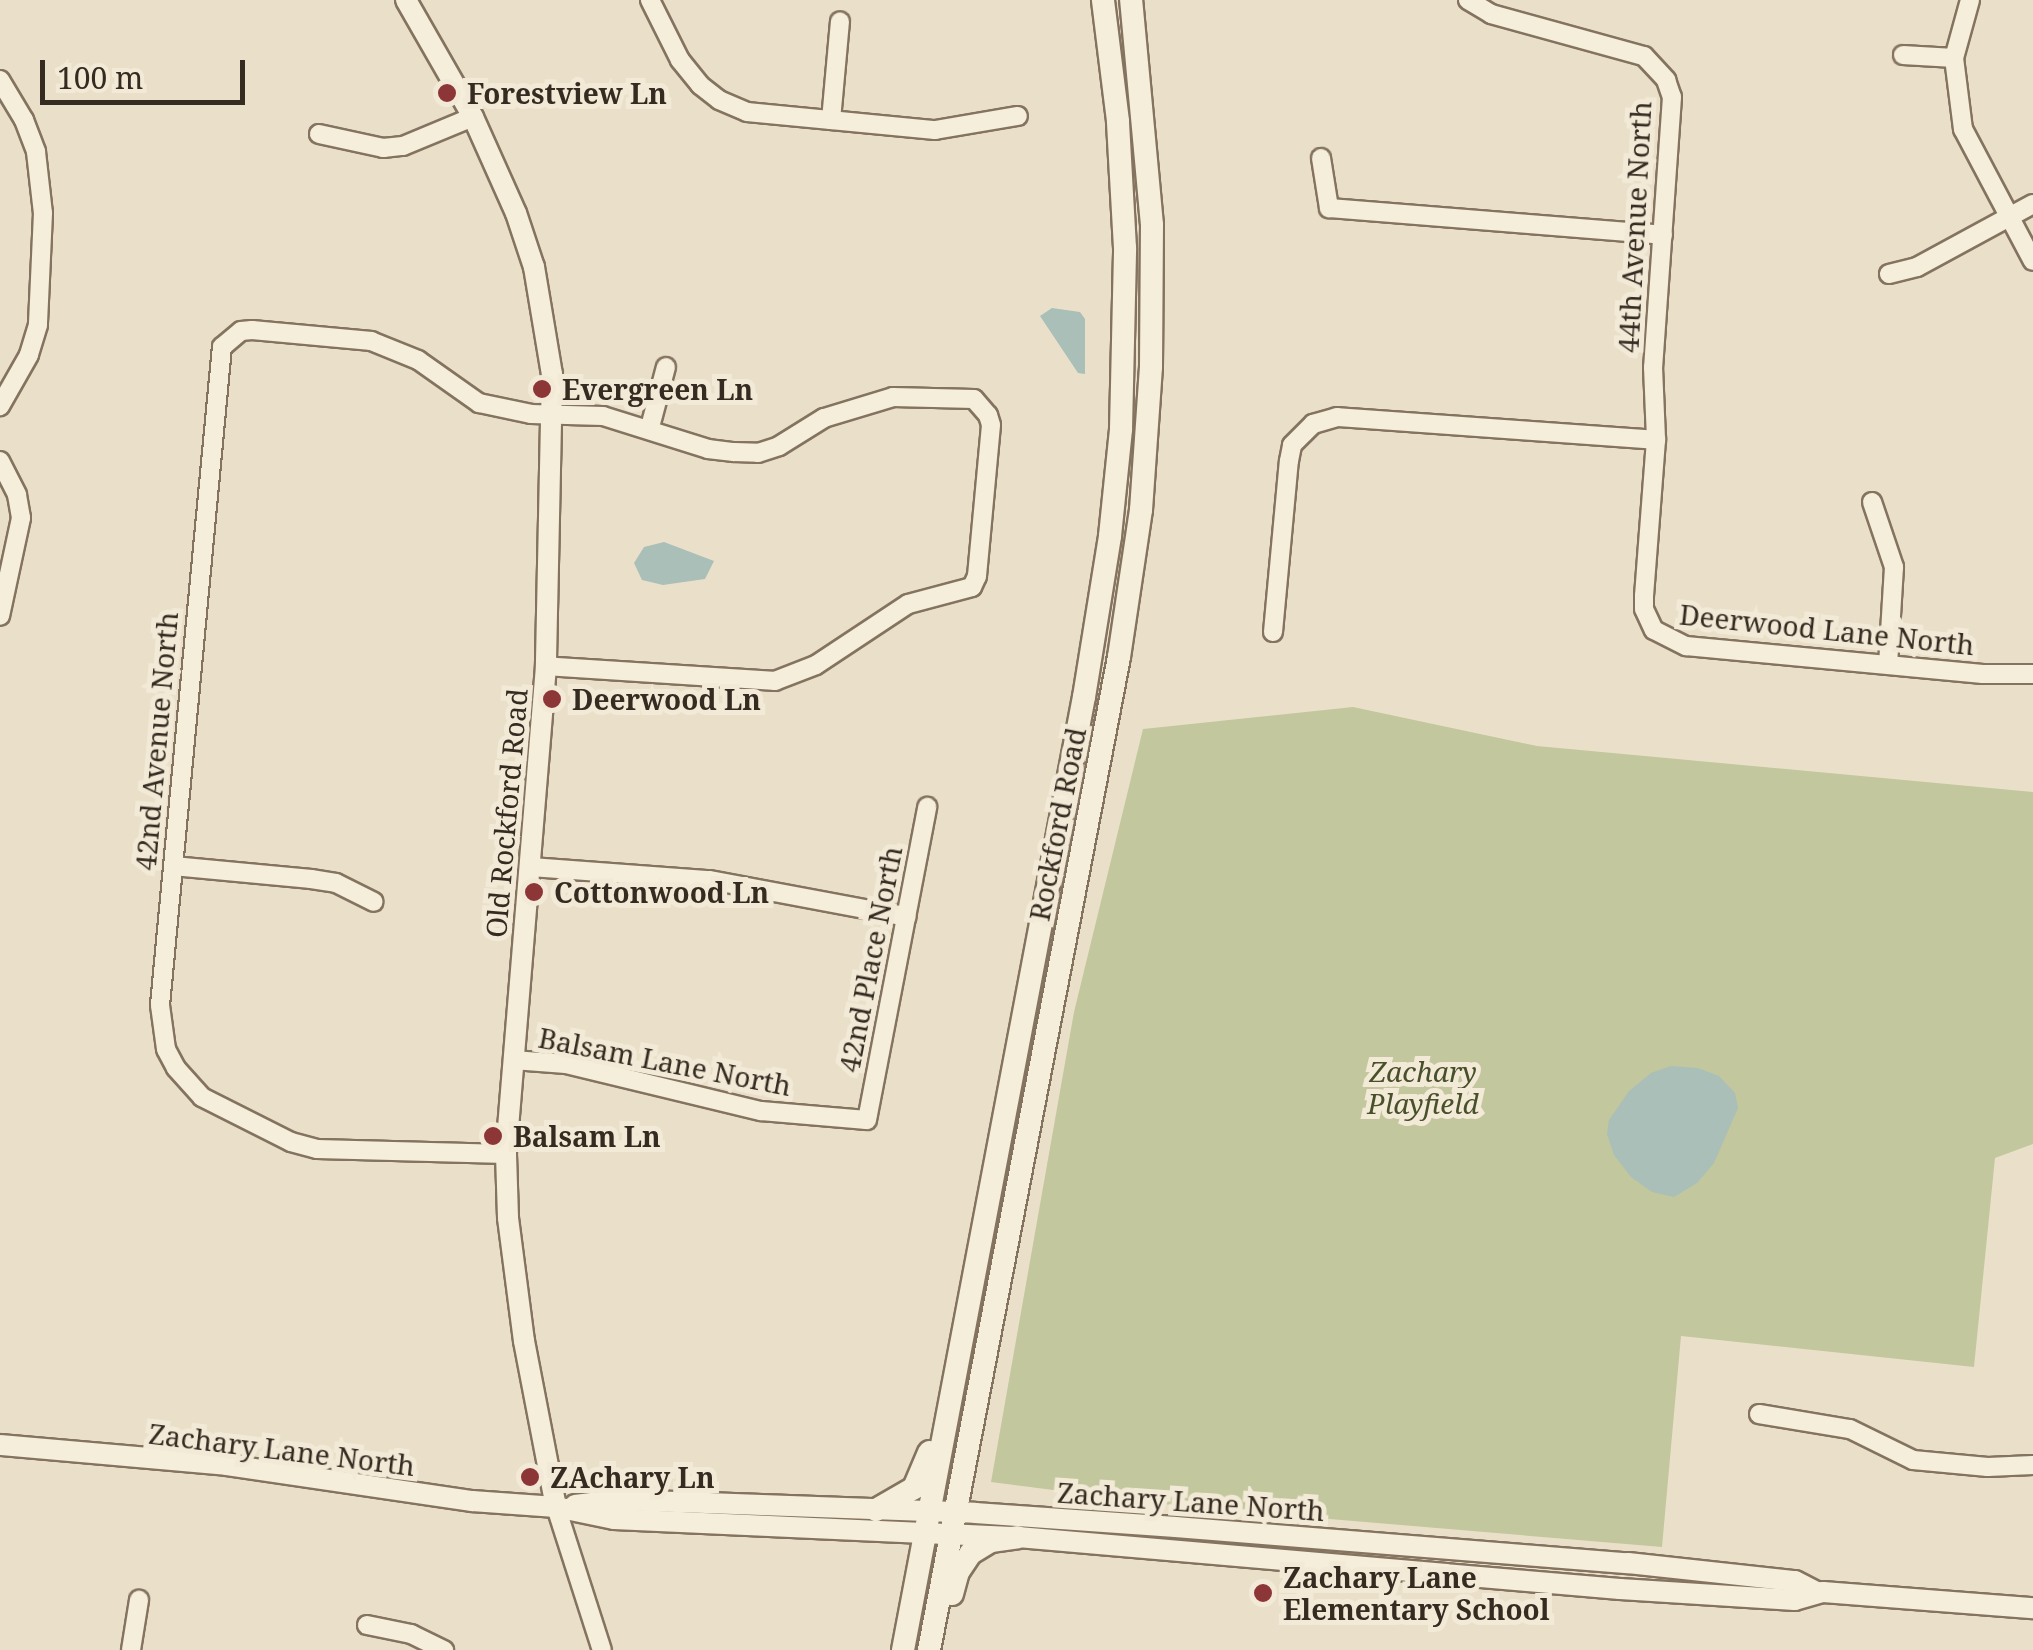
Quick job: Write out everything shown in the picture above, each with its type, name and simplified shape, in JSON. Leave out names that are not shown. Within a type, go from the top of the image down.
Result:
[{"type":"main road","name":"Rockford Road","points":[[903,1650],[1084,697],[1117,476],[1125,248],[1118,121],[1103,0]]},
{"type":"main road","name":"Rockford Road","points":[[932,1650],[1119,658],[1140,510],[1151,367],[1152,225],[1131,0]]},
{"type":"main road","points":[[876,1510],[904,1497],[923,1472],[954,1312],[971,1292]]},
{"type":"main road","points":[[932,1650],[958,1572],[971,1554],[991,1541],[1018,1537]]},
{"type":"street","name":"Old Rockford Road","points":[[406,0],[473,116],[516,213],[534,267],[546,322],[552,414],[546,666],[512,1060],[506,1154],[508,1218],[519,1310],[556,1507],[602,1650]]},
{"type":"street","points":[[650,0],[680,60],[708,94],[760,115],[935,130],[1018,116]]},
{"type":"street","name":"44th Avenue North","points":[[1468,0],[1491,14],[1629,50],[1657,67],[1672,97],[1653,368],[1656,440],[1644,596]]},
{"type":"street","points":[[1970,0],[1954,58],[1963,128],[2033,260]]},
{"type":"street","points":[[831,120],[840,20]]},
{"type":"street","points":[[1903,54],[1954,58]]},
{"type":"street","points":[[0,80],[24,120],[36,152],[43,213],[38,326],[29,356],[0,406]]},
{"type":"street","points":[[319,134],[383,148],[421,140],[473,116]]},
{"type":"street","points":[[1321,158],[1329,208],[1663,236]]},
{"type":"street","points":[[1889,274],[1917,267],[2033,204]]},
{"type":"street","name":"42nd Avenue North","points":[[506,1154],[316,1149],[291,1142],[215,1105],[176,1068],[161,1028],[172,866],[222,347],[241,331],[359,339],[398,348],[479,403],[505,410],[552,414]]},
{"type":"street","points":[[650,427],[666,367]]},
{"type":"street","points":[[546,666],[776,681],[816,666],[908,604],[972,587],[978,576],[991,426],[974,399],[935,394],[859,404],[758,453],[708,448],[650,427],[603,416],[552,414]]},
{"type":"street","points":[[1273,632],[1289,461],[1301,432],[1312,424],[1337,417],[1656,440]]},
{"type":"street","points":[[0,461],[18,495],[21,518],[0,616]]},
{"type":"street","points":[[1872,502],[1886,534],[1894,567],[1888,664]]},
{"type":"street","name":"Deerwood Lane North","points":[[1644,596],[1648,620],[1674,644],[2033,674]]},
{"type":"street","name":"42nd Place North","points":[[867,1120],[926,807]]},
{"type":"street","points":[[172,866],[312,879],[336,884],[374,902]]},
{"type":"street","points":[[530,866],[710,880],[906,916]]},
{"type":"street","name":"Balsam Lane North","points":[[512,1060],[592,1069],[761,1112],[867,1120]]},
{"type":"street","points":[[1759,1414],[1850,1429],[1912,1460],[1988,1467],[2033,1464]]},
{"type":"street","name":"Zachary Lane North","points":[[0,1445],[226,1465],[472,1501],[556,1507],[614,1519],[706,1525],[954,1524],[1628,1563],[1795,1580],[1817,1592]]},
{"type":"street","name":"Zachary Lane North","points":[[556,1507],[616,1500],[876,1510],[926,1523]]},
{"type":"street","points":[[706,1525],[707,1503]]},
{"type":"street","name":"Zachary Lane North","points":[[954,1524],[1018,1537],[1640,1590],[1795,1600],[1817,1592],[2033,1608]]},
{"type":"street","points":[[131,1650],[139,1600]]},
{"type":"street","points":[[367,1625],[412,1634],[444,1650]]},
{"type":"green space","name":"Zachary Playfield","points":[[1353,707],[1537,746],[2033,792],[2033,1144],[1995,1158],[1974,1367],[1681,1336],[1662,1547],[1187,1507],[991,1482],[1074,1012],[1143,729]]},
{"type":"water","points":[[1052,308],[1080,312],[1085,319],[1085,374],[1078,373],[1040,316]]},
{"type":"water","points":[[664,542],[714,561],[705,579],[663,585],[642,580],[634,563],[644,547]]},
{"type":"water","points":[[1671,1066],[1698,1068],[1719,1076],[1735,1093],[1738,1108],[1714,1163],[1697,1183],[1674,1197],[1652,1192],[1631,1177],[1614,1155],[1607,1134],[1609,1120],[1629,1091],[1651,1073]]},
{"type":"place","name":"Forestview Ln","points":[[447,93]]},
{"type":"place","name":"Evergreen Ln","points":[[542,389]]},
{"type":"place","name":"Deerwood Ln","points":[[552,699]]},
{"type":"place","name":"Cottonwood Ln","points":[[534,892]]},
{"type":"place","name":"Balsam Ln","points":[[493,1136]]},
{"type":"place","name":"ZAchary Ln","points":[[530,1477]]},
{"type":"place","name":"Zachary Lane Elementary School","points":[[1263,1593]]}]
